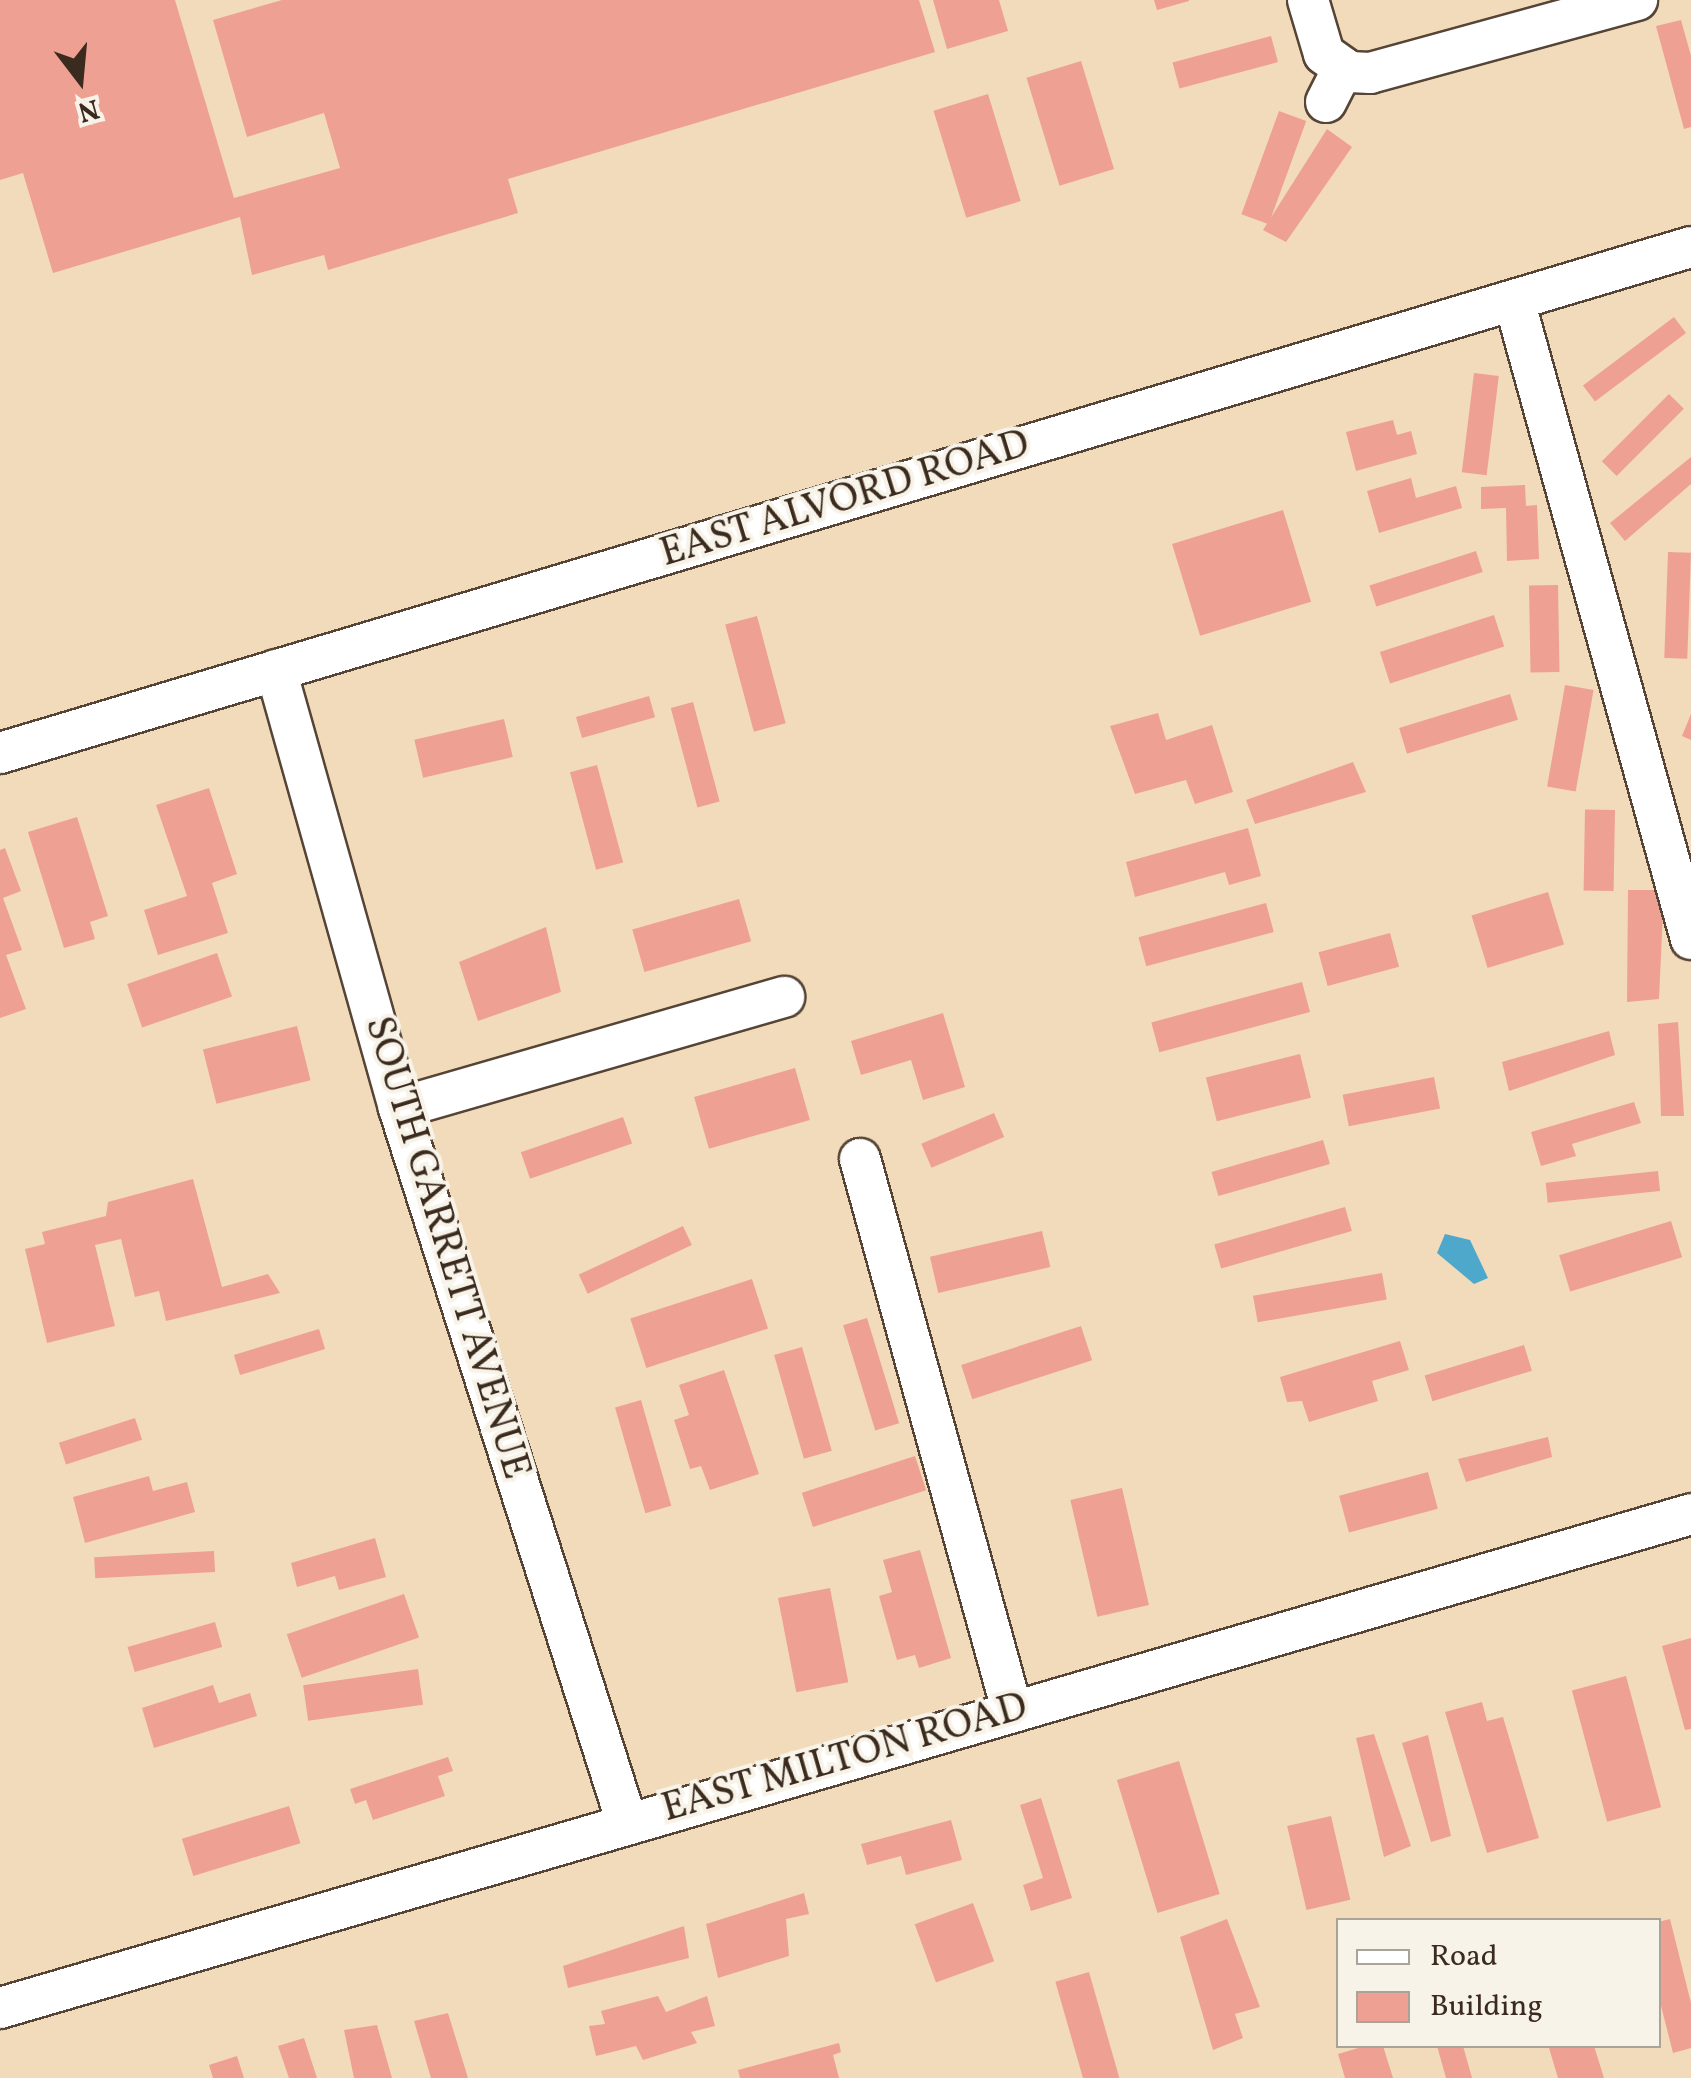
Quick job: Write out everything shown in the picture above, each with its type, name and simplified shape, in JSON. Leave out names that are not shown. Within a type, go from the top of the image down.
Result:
[{"type":"street","points":[[1308,0],[1334,85],[1637,0]]},
{"type":"street","name":"EAST ALVORD ROAD","points":[[0,753],[1691,247]]},
{"type":"street","points":[[1514,300],[1691,940]]},
{"type":"street","name":"SOUTH GARRETT AVENUE","points":[[276,670],[400,1108],[627,1822]]},
{"type":"street","points":[[400,1108],[784,997]]},
{"type":"street","points":[[860,1159],[1012,1710]]},
{"type":"street","name":"EAST MILTON ROAD","points":[[0,2008],[1691,1514]]},
{"type":"water","points":[[1445,1234],[1470,1240],[1488,1278],[1474,1284],[1437,1253]]},
{"type":"building","points":[[0,0],[175,0],[234,198],[340,168],[324,113],[247,137],[213,20],[282,0],[919,0],[935,52],[508,179],[518,213],[328,270],[324,255],[252,275],[240,217],[53,273],[23,173],[0,180]]},
{"type":"building","points":[[933,0],[999,0],[1008,31],[947,49]]},
{"type":"building","points":[[1154,0],[1189,0],[1189,1],[1157,10]]},
{"type":"building","points":[[1681,20],[1691,56],[1691,127],[1684,129],[1656,26]]},
{"type":"building","points":[[1271,36],[1278,62],[1179,88],[1172,62]]},
{"type":"building","points":[[1081,61],[1114,169],[1060,186],[1026,78]]},
{"type":"building","points":[[988,94],[1021,201],[966,218],[933,111]]},
{"type":"building","points":[[1279,111],[1306,121],[1269,224],[1241,214]]},
{"type":"building","points":[[1327,129],[1352,147],[1286,242],[1263,230]]},
{"type":"building","points":[[1674,317],[1686,333],[1595,402],[1583,386]]},
{"type":"building","points":[[1474,373],[1499,376],[1487,475],[1462,472]]},
{"type":"building","points":[[1669,394],[1684,409],[1617,476],[1602,461]]},
{"type":"building","points":[[1393,420],[1397,435],[1411,431],[1417,454],[1356,471],[1346,432]]},
{"type":"building","points":[[1691,457],[1691,484],[1625,541],[1610,523]]},
{"type":"building","points":[[1411,478],[1416,498],[1456,486],[1462,508],[1379,533],[1367,491]]},
{"type":"building","points":[[1525,485],[1526,506],[1537,505],[1539,559],[1507,561],[1506,508],[1481,509],[1481,487]]},
{"type":"building","points":[[1283,510],[1311,602],[1200,636],[1172,544]]},
{"type":"building","points":[[1476,551],[1483,572],[1376,607],[1369,586]]},
{"type":"building","points":[[1668,552],[1691,553],[1687,659],[1664,658]]},
{"type":"building","points":[[1558,585],[1560,672],[1531,672],[1529,586]]},
{"type":"building","points":[[1494,615],[1504,646],[1390,683],[1380,652]]},
{"type":"building","points":[[757,616],[786,723],[754,732],[725,625]]},
{"type":"building","points":[[1565,685],[1594,690],[1576,791],[1547,786]]},
{"type":"building","points":[[1510,694],[1518,720],[1407,754],[1399,728]]},
{"type":"building","points":[[649,696],[655,717],[582,738],[576,717]]},
{"type":"building","points":[[693,702],[720,801],[697,807],[671,708]]},
{"type":"building","points":[[1158,713],[1166,740],[1212,725],[1233,792],[1195,804],[1186,780],[1135,794],[1110,726]]},
{"type":"building","points":[[1691,714],[1691,740],[1682,736]]},
{"type":"building","points":[[504,719],[513,757],[423,778],[414,740]]},
{"type":"building","points":[[1353,762],[1366,792],[1255,824],[1246,800]]},
{"type":"building","points":[[597,765],[623,863],[596,870],[570,772]]},
{"type":"building","points":[[209,788],[237,874],[212,883],[228,933],[158,955],[144,910],[187,896],[156,805]]},
{"type":"building","points":[[1585,809],[1615,810],[1614,891],[1584,890]]},
{"type":"building","points":[[77,817],[108,916],[90,922],[95,939],[64,948],[28,832]]},
{"type":"building","points":[[1248,828],[1261,876],[1229,885],[1225,872],[1135,897],[1126,862]]},
{"type":"building","points":[[5,848],[21,891],[3,898],[22,950],[6,955],[26,1009],[0,1018],[0,850]]},
{"type":"building","points":[[1628,890],[1664,890],[1659,999],[1627,1002]]},
{"type":"building","points":[[1548,892],[1564,945],[1488,968],[1471,915]]},
{"type":"building","points":[[739,899],[751,941],[644,972],[632,930]]},
{"type":"building","points":[[1266,903],[1274,932],[1146,966],[1138,937]]},
{"type":"building","points":[[546,927],[561,992],[478,1021],[459,962]]},
{"type":"building","points":[[1390,933],[1399,967],[1328,986],[1319,952]]},
{"type":"building","points":[[217,953],[232,996],[142,1027],[127,984]]},
{"type":"building","points":[[1302,982],[1310,1012],[1159,1052],[1151,1022]]},
{"type":"building","points":[[943,1013],[965,1087],[923,1100],[911,1060],[861,1075],[851,1041]]},
{"type":"building","points":[[1678,1022],[1684,1116],[1661,1116],[1658,1024]]},
{"type":"building","points":[[297,1026],[311,1080],[216,1104],[203,1049]]},
{"type":"building","points":[[1609,1031],[1615,1055],[1509,1091],[1502,1062]]},
{"type":"building","points":[[1300,1054],[1311,1098],[1217,1121],[1206,1077]]},
{"type":"building","points":[[795,1068],[810,1120],[709,1149],[694,1097]]},
{"type":"building","points":[[1434,1077],[1440,1108],[1349,1126],[1343,1095]]},
{"type":"building","points":[[1634,1102],[1641,1123],[1572,1144],[1576,1156],[1541,1166],[1531,1132]]},
{"type":"building","points":[[994,1113],[1004,1137],[931,1168],[921,1144]]},
{"type":"building","points":[[623,1117],[632,1143],[530,1179],[521,1152]]},
{"type":"building","points":[[1323,1140],[1330,1164],[1218,1196],[1211,1172]]},
{"type":"building","points":[[1658,1171],[1660,1191],[1548,1203],[1546,1183]]},
{"type":"building","points":[[193,1179],[222,1287],[268,1274],[280,1293],[166,1321],[159,1291],[135,1297],[121,1239],[95,1245],[115,1326],[47,1343],[25,1249],[45,1244],[42,1232],[106,1216],[108,1202]]},
{"type":"building","points":[[1345,1207],[1352,1231],[1221,1269],[1214,1244]]},
{"type":"building","points":[[1671,1221],[1682,1257],[1570,1292],[1559,1255]]},
{"type":"building","points":[[683,1226],[692,1245],[588,1294],[579,1275]]},
{"type":"building","points":[[1042,1231],[1050,1267],[938,1293],[930,1257]]},
{"type":"building","points":[[1382,1273],[1387,1300],[1258,1322],[1253,1296]]},
{"type":"building","points":[[752,1279],[768,1328],[646,1368],[630,1319]]},
{"type":"building","points":[[867,1318],[899,1423],[875,1431],[843,1325]]},
{"type":"building","points":[[1081,1326],[1092,1360],[972,1399],[961,1365]]},
{"type":"building","points":[[319,1329],[325,1349],[240,1375],[234,1355]]},
{"type":"building","points":[[1400,1341],[1409,1370],[1372,1381],[1378,1401],[1309,1422],[1302,1401],[1287,1402],[1280,1377]]},
{"type":"building","points":[[1524,1345],[1532,1371],[1432,1401],[1425,1375]]},
{"type":"building","points":[[802,1347],[832,1451],[804,1459],[774,1355]]},
{"type":"building","points":[[724,1370],[759,1474],[710,1490],[701,1466],[690,1469],[674,1420],[689,1415],[679,1385]]},
{"type":"building","points":[[641,1400],[671,1506],[645,1513],[615,1407]]},
{"type":"building","points":[[135,1418],[142,1440],[66,1465],[59,1443]]},
{"type":"building","points":[[1548,1437],[1552,1457],[1466,1482],[1458,1459]]},
{"type":"building","points":[[915,1456],[926,1490],[813,1527],[802,1493]]},
{"type":"building","points":[[1428,1472],[1438,1509],[1349,1533],[1339,1496]]},
{"type":"building","points":[[149,1476],[153,1491],[187,1482],[195,1512],[85,1543],[73,1497]]},
{"type":"building","points":[[1122,1488],[1149,1605],[1097,1617],[1070,1500]]},
{"type":"building","points":[[375,1538],[386,1577],[339,1590],[335,1576],[297,1587],[291,1563]]},
{"type":"building","points":[[920,1550],[951,1658],[919,1668],[915,1655],[897,1660],[879,1596],[892,1592],[883,1560]]},
{"type":"building","points":[[214,1551],[215,1572],[95,1578],[94,1557]]},
{"type":"building","points":[[830,1588],[848,1682],[796,1692],[778,1598]]},
{"type":"building","points":[[404,1594],[419,1637],[302,1678],[287,1634]]},
{"type":"building","points":[[215,1622],[222,1647],[135,1672],[128,1647]]},
{"type":"building","points":[[1691,1638],[1691,1729],[1685,1730],[1662,1646]]},
{"type":"building","points":[[418,1669],[423,1705],[308,1721],[303,1685]]},
{"type":"building","points":[[1626,1676],[1661,1807],[1607,1822],[1572,1690]]},
{"type":"building","points":[[213,1685],[219,1703],[250,1693],[257,1716],[154,1748],[142,1708]]},
{"type":"building","points":[[1482,1702],[1487,1721],[1503,1717],[1539,1838],[1487,1853],[1445,1712]]},
{"type":"building","points":[[1374,1734],[1411,1846],[1384,1857],[1356,1738]]},
{"type":"building","points":[[1428,1735],[1451,1836],[1431,1842],[1402,1743]]},
{"type":"building","points":[[448,1757],[453,1771],[438,1776],[445,1796],[373,1820],[366,1800],[355,1804],[350,1789]]},
{"type":"building","points":[[1179,1761],[1220,1894],[1157,1913],[1117,1780]]},
{"type":"building","points":[[1041,1798],[1072,1898],[1031,1911],[1023,1885],[1043,1878],[1020,1805]]},
{"type":"building","points":[[289,1806],[300,1843],[193,1876],[182,1839]]},
{"type":"building","points":[[1331,1816],[1350,1900],[1306,1910],[1287,1826]]},
{"type":"building","points":[[951,1820],[962,1860],[906,1875],[901,1856],[867,1865],[861,1844]]},
{"type":"building","points":[[804,1893],[809,1914],[786,1919],[789,1956],[718,1978],[706,1924]]},
{"type":"building","points":[[973,1903],[994,1961],[936,1982],[915,1924]]},
{"type":"building","points":[[1227,1919],[1260,2007],[1235,2014],[1243,2038],[1213,2050],[1180,1937]]},
{"type":"building","points":[[1670,1919],[1691,2003],[1691,2048],[1673,2053],[1661,2006],[1661,1921]]},
{"type":"building","points":[[684,1926],[689,1958],[568,1988],[563,1966]]},
{"type":"building","points":[[1089,1972],[1119,2078],[1083,2078],[1055,1982]]},
{"type":"building","points":[[658,1996],[666,2012],[707,1996],[715,2026],[691,2032],[697,2043],[643,2060],[636,2046],[596,2056],[589,2026],[605,2024],[601,2011]]},
{"type":"building","points":[[448,2013],[468,2078],[431,2078],[414,2021]]},
{"type":"building","points":[[377,2025],[392,2078],[354,2078],[344,2030]]},
{"type":"building","points":[[304,2038],[317,2078],[289,2078],[278,2046]]},
{"type":"building","points":[[839,2043],[841,2052],[833,2055],[839,2078],[740,2078],[738,2070]]},
{"type":"building","points":[[1358,2048],[1384,2048],[1393,2078],[1345,2078],[1338,2054]]},
{"type":"building","points":[[1438,2048],[1464,2048],[1472,2078],[1446,2078]]},
{"type":"building","points":[[1549,2048],[1595,2048],[1604,2078],[1558,2078]]},
{"type":"building","points":[[237,2056],[244,2078],[213,2078],[209,2065]]}]
